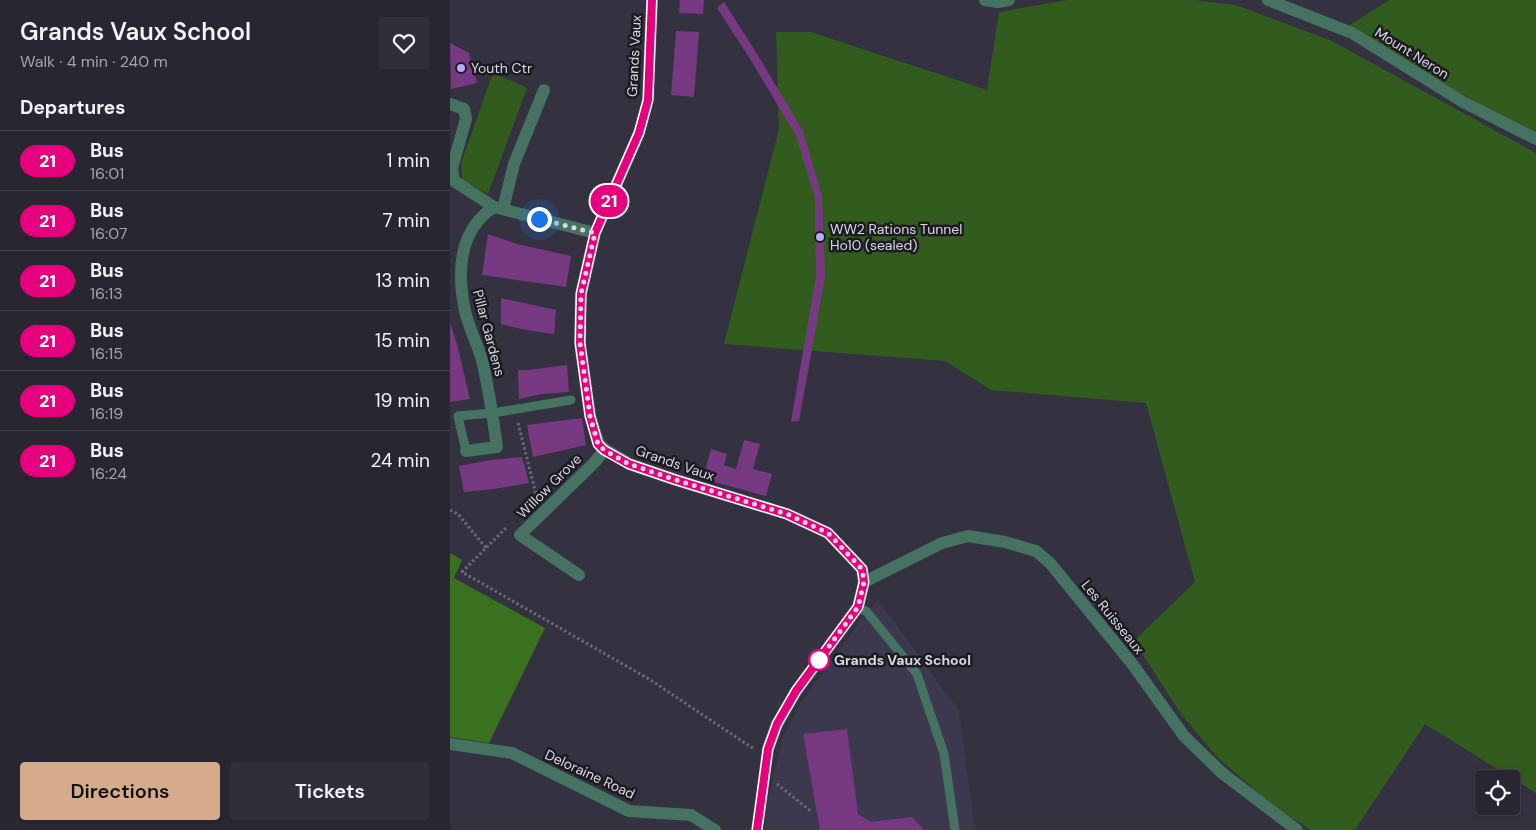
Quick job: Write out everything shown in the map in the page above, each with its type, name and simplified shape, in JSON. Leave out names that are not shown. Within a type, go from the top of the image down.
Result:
[{"type":"street","name":"Grands Vaux","points":[[652,0],[648,100],[639,133],[595,233],[581,294],[580,343],[590,416],[598,444],[604,450],[629,464],[787,514],[828,533],[862,569],[864,582]]},
{"type":"street","points":[[985,0],[998,2],[1009,0]]},
{"type":"street","name":"Mount Neron","points":[[1268,0],[1352,33],[1462,102],[1536,139]]},
{"type":"street","points":[[498,208],[544,90]]},
{"type":"street","points":[[450,104],[464,109],[466,119],[452,168],[454,181],[498,208],[595,233]]},
{"type":"street","name":"Pillar Gardens","points":[[466,451],[497,447],[493,413],[482,360],[464,307],[461,265],[465,240],[484,214],[498,208]]},
{"type":"street","name":"Willow Grove","points":[[579,575],[520,535],[595,462],[604,450]]},
{"type":"street","name":"Les Ruisseaux","points":[[864,582],[942,543],[968,536],[1004,542],[1036,552],[1050,563],[1127,658],[1184,736],[1222,773],[1297,830]]},
{"type":"street","points":[[757,830],[768,749],[777,724],[796,691],[858,607],[864,582]]},
{"type":"street","name":"Deloraine Road","points":[[450,744],[512,753],[628,811],[691,815],[715,830]]},
{"type":"lane","points":[[466,451],[458,416],[493,413],[571,400]]},
{"type":"lane","points":[[858,607],[867,612],[917,674],[944,754],[955,830]]},
{"type":"path","points":[[518,423],[538,499],[545,493]]},
{"type":"path","points":[[450,510],[458,514],[486,548]]},
{"type":"path","points":[[512,523],[462,572],[649,679],[751,747],[768,749]]},
{"type":"path","points":[[766,765],[775,772],[777,783],[812,812]]},
{"type":"shaded area","name":"Grands Vaux School","points":[[878,600],[959,711],[975,830],[765,830],[768,799],[783,737],[800,704],[867,612]]},
{"type":"green space","points":[[1067,0],[1193,0],[1236,5],[1332,41],[1536,153],[1536,793],[1520,783],[1520,770],[1499,770],[1425,724],[1355,830],[1311,830],[1274,806],[1218,758],[1181,714],[1134,641],[1195,582],[1146,403],[991,390],[945,361],[724,344],[779,129],[776,32],[811,32],[987,90],[999,12]]},
{"type":"green space","points":[[1389,0],[1536,0],[1536,134],[1500,116],[1347,27]]},
{"type":"green space","points":[[493,73],[527,88],[488,194],[462,180],[461,163]]},
{"type":"green space","points":[[450,553],[462,560],[454,578],[545,628],[489,743],[450,737]]},
{"type":"building","points":[[680,0],[704,0],[703,14],[679,13]]},
{"type":"building","name":"WW2 Rations Tunnel Ho10 (sealed)","points":[[724,2],[803,131],[822,196],[825,277],[799,421],[791,422],[816,276],[815,198],[796,136],[717,8]]},
{"type":"building","points":[[676,31],[699,32],[694,97],[671,95]]},
{"type":"building","name":"Youth Ctr","points":[[450,43],[469,53],[477,83],[451,89]]},
{"type":"building","points":[[488,234],[517,244],[571,256],[566,287],[482,275]]},
{"type":"building","points":[[501,298],[556,310],[554,334],[501,324]]},
{"type":"building","points":[[450,323],[470,399],[450,402]]},
{"type":"building","points":[[567,365],[569,392],[541,394],[519,399],[518,370]]},
{"type":"building","points":[[582,418],[586,445],[533,457],[527,425]]},
{"type":"building","points":[[744,440],[760,444],[753,469],[772,474],[766,496],[703,479],[711,449],[727,454],[724,465],[736,469]]},
{"type":"building","points":[[522,457],[529,483],[464,492],[459,466]]},
{"type":"building","points":[[847,729],[858,814],[871,822],[912,817],[924,830],[820,830],[803,734]]},
{"type":"bus line","name":"21","points":[[652,0],[648,100],[639,133],[595,233],[581,294],[580,343],[590,416],[598,444],[604,450],[629,464],[787,514],[828,533],[862,569],[864,582],[858,607],[796,691],[777,724],[768,749],[757,830]]},
{"type":"place","name":"Youth Ctr","points":[[461,68]]},
{"type":"place","name":"WW2 Rations Tunnel Ho10 (sealed)","points":[[820,237]]},
{"type":"place","name":"Grands Vaux School","points":[[819,660]]},
{"type":"route","points":[[539,219],[595,233],[581,294],[580,343],[590,416],[598,444],[604,450],[629,464],[787,514],[828,533],[862,569],[864,582],[858,607],[819,660]]}]
